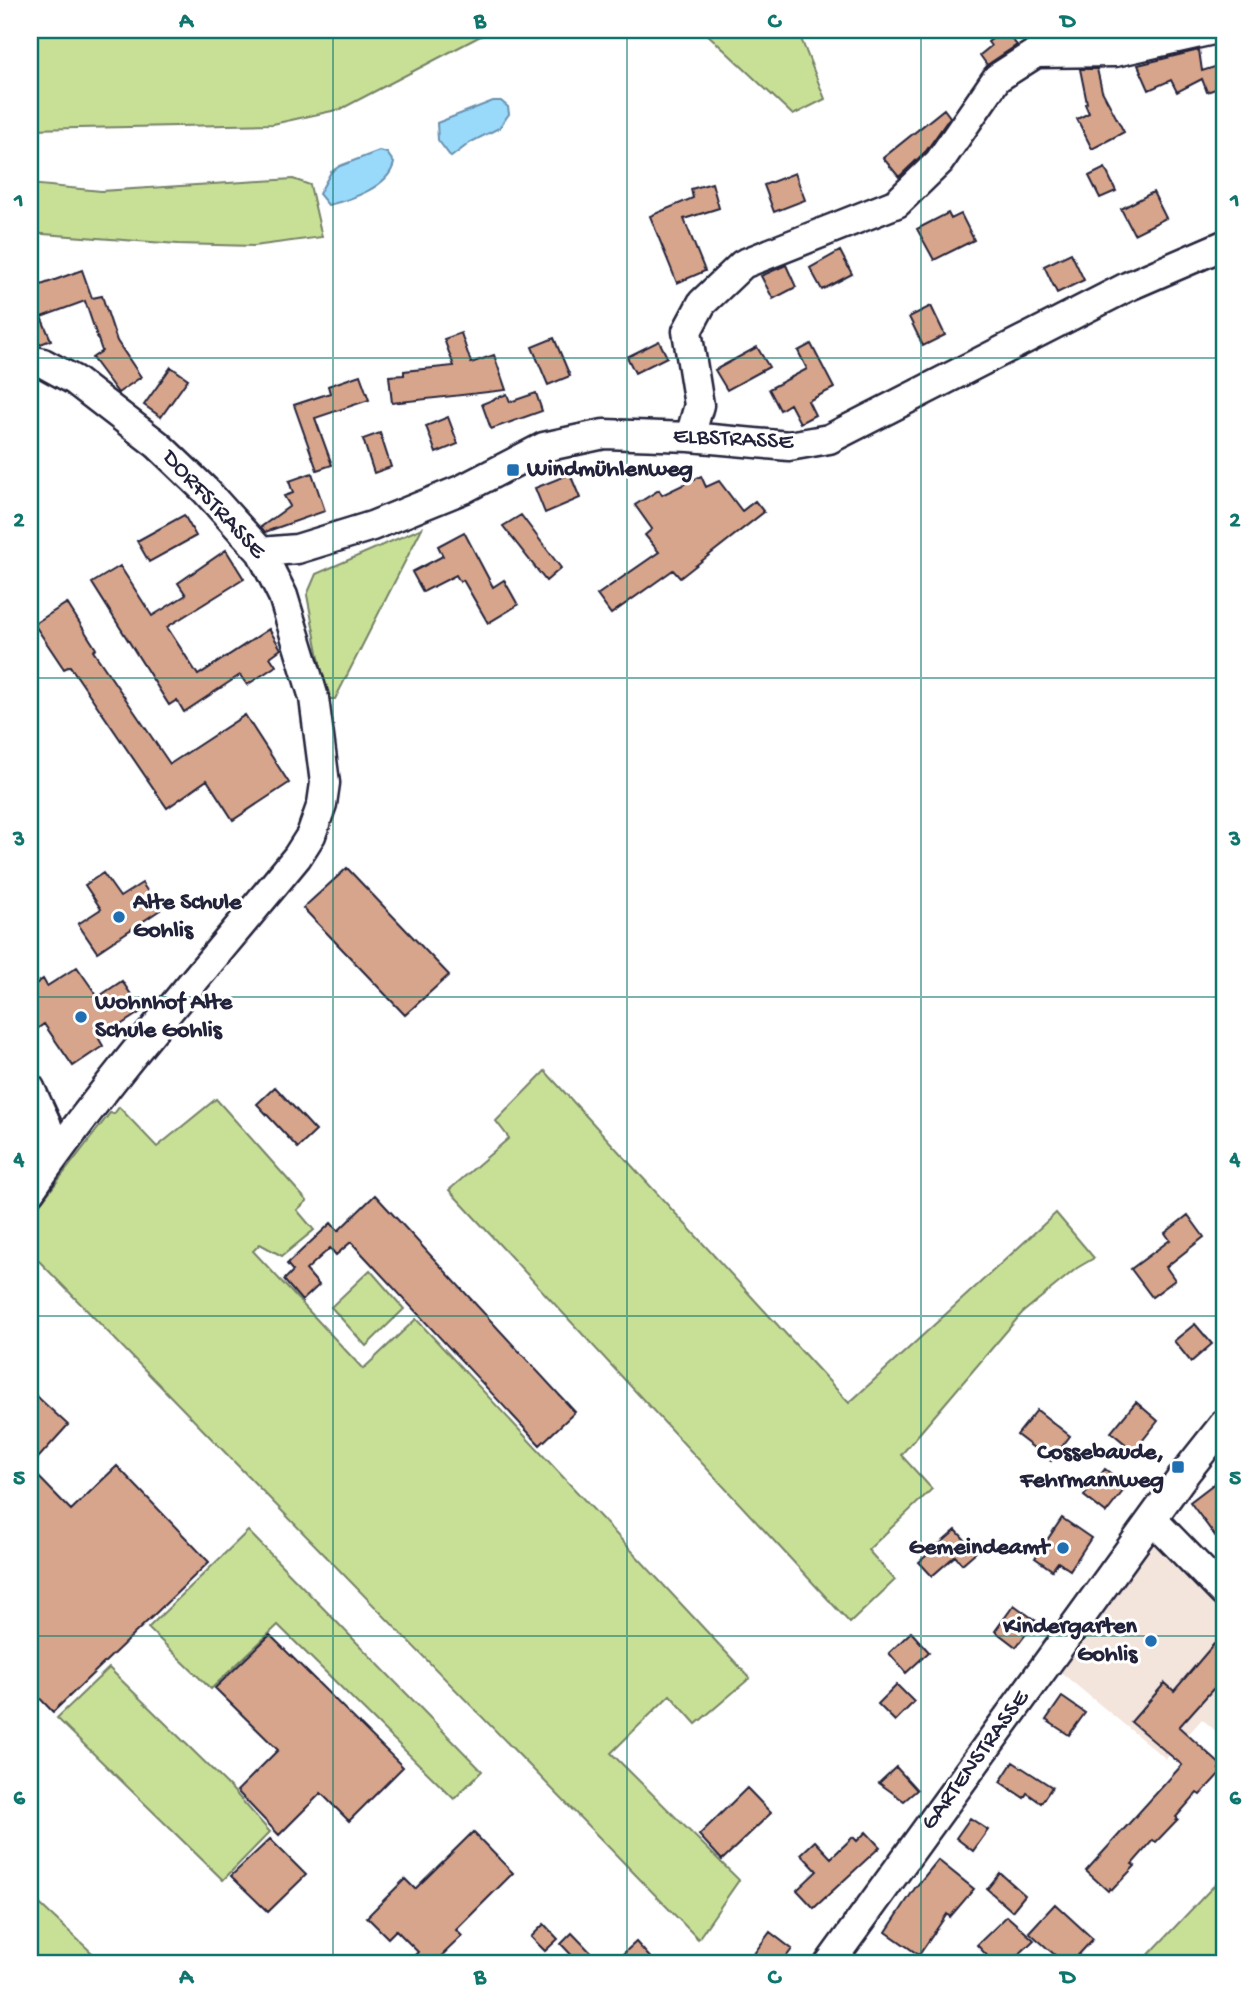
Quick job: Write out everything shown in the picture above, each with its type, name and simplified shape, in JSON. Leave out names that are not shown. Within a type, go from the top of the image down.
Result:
[{"type":"street","points":[[690,437],[699,405],[687,331],[702,303],[743,264],[897,203],[939,162],[997,78],[1036,53],[1115,52],[1213,30]]},
{"type":"street","name":"ELBSTRASSE","points":[[261,552],[297,549],[372,526],[463,489],[544,447],[604,435],[690,437],[789,446],[829,439],[1129,286],[1224,245]]},
{"type":"street","name":"DORFSTRASSE","points":[[30,360],[43,363],[74,380],[158,445],[205,490],[261,552],[284,596],[314,698],[325,783],[322,804],[311,835],[297,857],[56,1153],[30,1191]]},
{"type":"street","points":[[30,1087],[56,1153]]},
{"type":"street","name":"GARTENSTRASSE","points":[[829,1964],[1224,1424]]},
{"type":"street","points":[[1152,1519],[1224,1593]]},
{"type":"shaded area","name":"Kindergarten Gohlis","points":[[1151,1541],[1224,1613],[1224,1738],[1202,1719],[1166,1759],[1058,1670]]},
{"type":"green space","points":[[30,30],[492,30],[341,109],[273,124],[30,129]]},
{"type":"green space","points":[[703,30],[806,30],[800,36],[825,99],[793,115]]},
{"type":"green space","points":[[293,179],[310,185],[322,237],[254,246],[178,244],[30,233],[30,184],[101,191]]},
{"type":"green space","points":[[422,528],[335,699],[327,699],[307,595],[316,574]]},
{"type":"green space","points":[[545,1071],[849,1403],[1056,1213],[1094,1258],[1077,1268],[1022,1313],[901,1455],[932,1489],[868,1550],[895,1580],[850,1623],[449,1190],[509,1138],[496,1121]]},
{"type":"green space","points":[[216,1099],[307,1201],[297,1210],[314,1230],[282,1256],[260,1244],[253,1251],[363,1369],[416,1319],[750,1678],[696,1724],[670,1695],[611,1753],[739,1880],[698,1939],[38,1260],[30,1248],[30,1217],[110,1113],[114,1114],[119,1107],[157,1147]]},
{"type":"green space","points":[[370,1270],[404,1309],[366,1346],[331,1307]]},
{"type":"green space","points":[[248,1531],[482,1771],[454,1799],[278,1625],[211,1689],[148,1628]]},
{"type":"green space","points":[[109,1668],[231,1788],[270,1832],[223,1880],[57,1718]]},
{"type":"green space","points":[[1224,1875],[1224,1964],[1140,1964]]},
{"type":"green space","points":[[30,1895],[104,1964],[30,1964]]},
{"type":"water","points":[[493,101],[501,101],[508,107],[509,114],[499,128],[471,142],[451,157],[438,140],[437,123]]},
{"type":"water","points":[[379,151],[387,153],[394,163],[385,179],[357,196],[328,205],[319,194],[331,172]]},
{"type":"building","points":[[1004,30],[1017,45],[987,65],[980,55],[991,46],[988,42]]},
{"type":"building","points":[[1199,50],[1202,71],[1224,64],[1224,86],[1207,92],[1202,79],[1177,92],[1171,80],[1149,90],[1138,65]]},
{"type":"building","points":[[1080,69],[1097,69],[1102,91],[1124,132],[1092,149],[1077,119],[1089,113],[1085,104],[1087,103]]},
{"type":"building","points":[[944,109],[950,117],[926,151],[899,177],[883,158]]},
{"type":"building","points":[[1105,168],[1116,191],[1100,198],[1089,176]]},
{"type":"building","points":[[795,173],[805,200],[774,212],[764,185]]},
{"type":"building","points":[[712,183],[719,208],[684,219],[705,271],[677,283],[650,216],[693,198],[691,189]]},
{"type":"building","points":[[1153,192],[1166,218],[1134,234],[1121,209]]},
{"type":"building","points":[[948,213],[951,219],[961,214],[974,240],[934,260],[917,229]]},
{"type":"building","points":[[840,251],[852,274],[822,290],[810,268]]},
{"type":"building","points":[[1071,253],[1084,280],[1057,293],[1044,266]]},
{"type":"building","points":[[786,265],[796,287],[773,299],[761,276]]},
{"type":"building","points":[[82,270],[92,298],[102,296],[117,341],[141,377],[118,393],[92,358],[102,351],[85,301],[41,317],[51,340],[38,345],[30,344],[30,289]]},
{"type":"building","points":[[931,306],[945,335],[923,346],[909,317]]},
{"type":"building","points":[[461,333],[471,363],[494,355],[506,390],[392,403],[389,376],[404,375],[404,371],[454,366],[444,339]]},
{"type":"building","points":[[554,338],[570,376],[548,385],[532,347]]},
{"type":"building","points":[[659,341],[667,357],[635,373],[627,357]]},
{"type":"building","points":[[811,344],[834,388],[808,401],[815,415],[800,423],[790,404],[780,410],[769,389],[807,369],[798,351]]},
{"type":"building","points":[[757,347],[769,367],[727,390],[715,370]]},
{"type":"building","points":[[171,367],[188,379],[161,417],[144,405]]},
{"type":"building","points":[[360,375],[369,400],[315,418],[332,465],[317,470],[294,405],[330,393],[328,386]]},
{"type":"building","points":[[536,393],[542,411],[491,429],[482,404],[507,394],[510,402]]},
{"type":"building","points":[[448,417],[458,444],[436,453],[426,426]]},
{"type":"building","points":[[380,433],[391,467],[374,473],[363,439]]},
{"type":"building","points":[[312,473],[325,511],[265,532],[261,527],[290,506],[284,496],[293,493],[289,481]]},
{"type":"building","points":[[570,474],[580,498],[545,513],[535,488]]},
{"type":"building","points":[[701,476],[706,487],[719,481],[742,511],[755,501],[764,512],[680,578],[673,570],[611,614],[597,595],[659,552],[645,535],[652,529],[635,505],[659,490],[662,495]]},
{"type":"building","points":[[184,515],[196,536],[149,562],[137,541]]},
{"type":"building","points":[[521,515],[561,568],[546,581],[503,526]]},
{"type":"building","points":[[464,532],[493,587],[504,580],[518,605],[488,623],[463,580],[460,582],[456,575],[423,592],[412,572],[443,556],[438,546]]},
{"type":"building","points":[[226,550],[244,579],[167,627],[198,675],[269,629],[281,649],[270,657],[276,666],[247,685],[240,675],[184,712],[177,700],[169,705],[92,583],[120,566],[152,616],[186,595],[178,583]]},
{"type":"building","points":[[67,603],[96,649],[93,651],[170,764],[245,715],[289,783],[233,820],[207,780],[167,808],[70,666],[64,669],[34,624]]},
{"type":"building","points":[[347,868],[449,975],[405,1015],[303,908]]},
{"type":"building","name":"Alte Schule Gohlis","points":[[103,873],[120,897],[142,883],[160,910],[97,952],[78,924],[101,909],[85,885]]},
{"type":"building","name":"Wohnhof Alte Schule Gohlis","points":[[77,967],[98,997],[122,981],[142,1011],[99,1039],[103,1046],[73,1066],[44,1024],[30,1034],[30,988],[43,979],[47,986]]},
{"type":"building","points":[[275,1087],[316,1131],[298,1148],[257,1104]]},
{"type":"building","points":[[375,1195],[575,1412],[540,1445],[351,1242],[336,1255],[330,1248],[306,1270],[319,1285],[302,1301],[284,1280],[293,1271],[287,1264],[331,1223],[338,1231]]},
{"type":"building","points":[[1188,1215],[1204,1237],[1166,1267],[1175,1280],[1152,1297],[1131,1269],[1170,1240],[1165,1233]]},
{"type":"building","points":[[1195,1324],[1212,1344],[1191,1362],[1174,1341]]},
{"type":"building","points":[[30,1390],[68,1425],[30,1467]]},
{"type":"building","points":[[1136,1402],[1158,1421],[1134,1451],[1111,1432]]},
{"type":"building","points":[[1037,1410],[1070,1436],[1051,1461],[1017,1435]]},
{"type":"building","points":[[117,1466],[209,1562],[53,1712],[30,1688],[30,1468],[71,1510]]},
{"type":"building","points":[[1105,1469],[1127,1486],[1106,1513],[1084,1496]]},
{"type":"building","points":[[1224,1476],[1224,1548],[1190,1502]]},
{"type":"building","name":"Gemeindeamt","points":[[1062,1518],[1091,1538],[1070,1570],[1058,1562],[1052,1570],[1035,1558]]},
{"type":"building","points":[[956,1530],[976,1552],[962,1564],[955,1556],[932,1576],[919,1562]]},
{"type":"building","points":[[1014,1605],[1036,1621],[1016,1647],[995,1631]]},
{"type":"building","points":[[911,1632],[929,1652],[906,1673],[889,1653]]},
{"type":"building","points":[[270,1635],[403,1767],[349,1821],[321,1793],[279,1835],[237,1791],[278,1750],[215,1688]]},
{"type":"building","points":[[1214,1644],[1224,1653],[1224,1699],[1213,1689],[1179,1727],[1222,1766],[1219,1769],[1222,1771],[1200,1795],[1197,1793],[1176,1817],[1178,1819],[1156,1842],[1153,1840],[1132,1864],[1135,1866],[1108,1891],[1086,1871],[1182,1765],[1131,1722],[1165,1683],[1174,1691]]},
{"type":"building","points":[[897,1685],[914,1702],[895,1721],[878,1704]]},
{"type":"building","points":[[1062,1697],[1085,1713],[1069,1735],[1046,1720]]},
{"type":"building","points":[[1013,1762],[1052,1787],[1041,1803],[1027,1793],[1024,1798],[1000,1782]]},
{"type":"building","points":[[896,1767],[917,1790],[904,1801],[879,1783]]},
{"type":"building","points":[[747,1788],[771,1813],[722,1860],[699,1835]]},
{"type":"building","points":[[970,1818],[988,1830],[973,1851],[956,1838]]},
{"type":"building","points":[[473,1832],[513,1873],[456,1930],[462,1936],[433,1964],[406,1964],[418,1952],[396,1930],[388,1938],[367,1917],[405,1879],[415,1889]]},
{"type":"building","points":[[866,1832],[880,1847],[814,1908],[797,1890],[817,1871],[801,1854],[815,1841],[831,1858],[853,1837],[857,1841]]},
{"type":"building","points":[[270,1839],[306,1875],[268,1912],[231,1876]]},
{"type":"building","points":[[938,1860],[974,1889],[950,1917],[947,1914],[919,1955],[886,1932],[915,1888]]},
{"type":"building","points":[[1000,1873],[1025,1895],[1012,1911],[987,1889]]},
{"type":"building","points":[[1055,1904],[1093,1939],[1070,1964],[1065,1964],[1029,1932]]},
{"type":"building","points":[[1007,1916],[1034,1940],[1009,1964],[995,1964],[977,1945]]},
{"type":"building","points":[[544,1924],[558,1939],[545,1951],[531,1937]]},
{"type":"building","points":[[770,1932],[792,1949],[781,1964],[764,1964],[753,1955]]},
{"type":"building","points":[[572,1933],[602,1964],[580,1964],[561,1944]]},
{"type":"building","points":[[636,1942],[656,1964],[612,1964]]},
{"type":"place","name":"Windmühlenweg","points":[[513,470]]},
{"type":"place","name":"Alte Schule Gohlis","points":[[119,917]]},
{"type":"place","name":"Wohnhof Alte Schule Gohlis","points":[[81,1017]]},
{"type":"place","name":"Cossebaude, Fehrmannweg","points":[[1178,1467]]},
{"type":"place","name":"Gemeindeamt","points":[[1063,1548]]},
{"type":"place","name":"Kindergarten Gohlis","points":[[1151,1641]]}]
